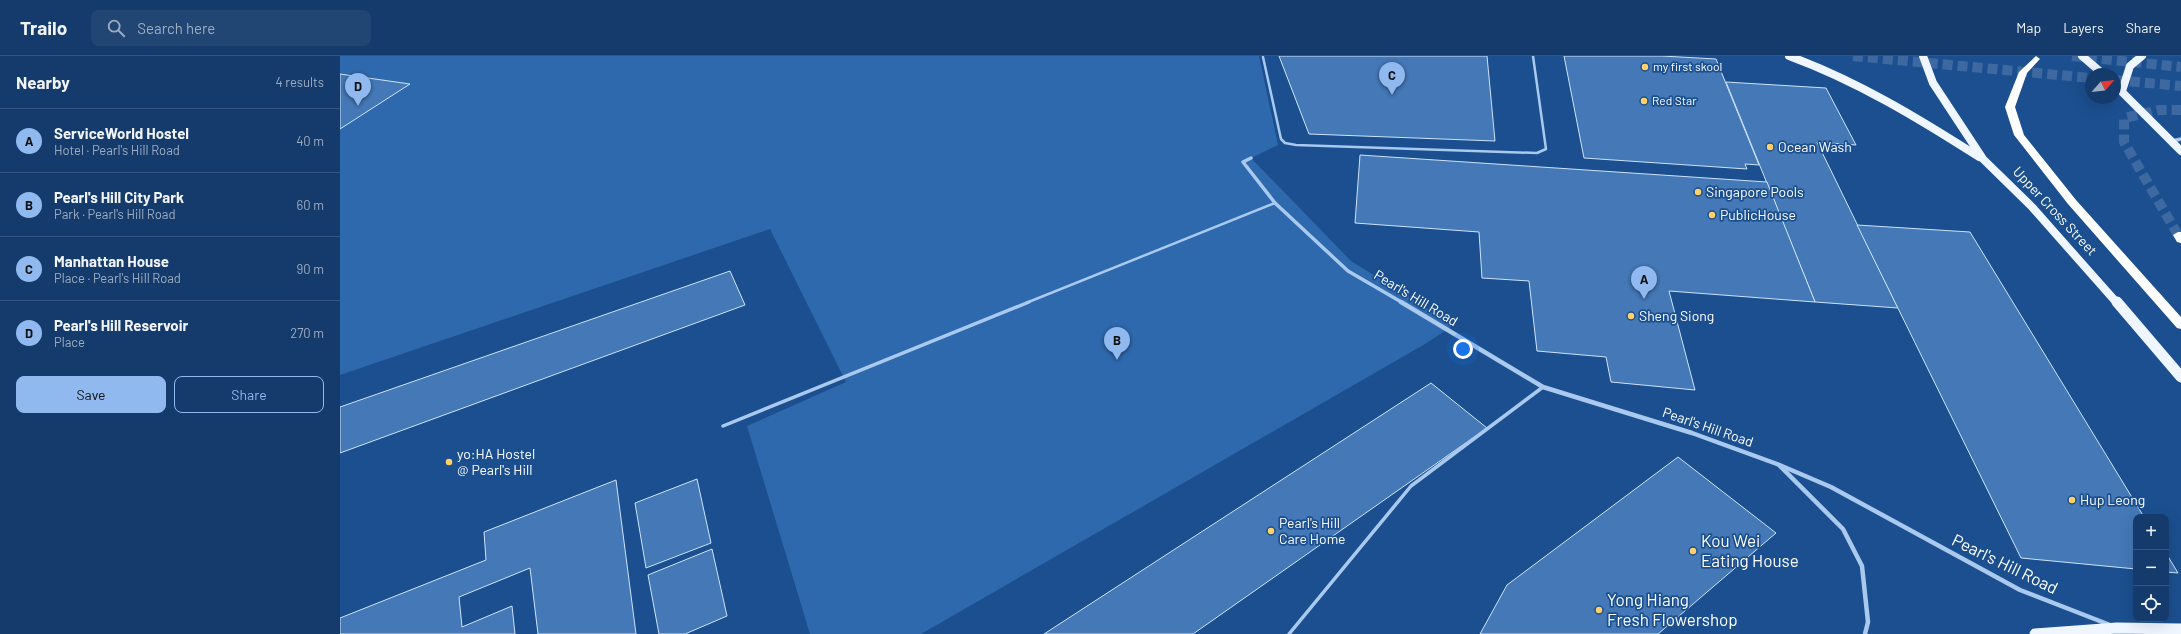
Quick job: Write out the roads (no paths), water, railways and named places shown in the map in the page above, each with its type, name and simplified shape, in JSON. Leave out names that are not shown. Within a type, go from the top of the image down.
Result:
[{"type":"highway","points":[[2036,59],[2023,72],[2010,108],[2019,135],[2072,202],[2181,325]]},
{"type":"main road","points":[[1789,56],[1817,65],[1860,84],[1983,159]]},
{"type":"main road","name":"Upper Cross Street","points":[[1923,56],[1933,84],[1983,159],[2032,207],[2181,377]]},
{"type":"main road","points":[[2082,56],[2096,68]]},
{"type":"main road","points":[[2142,56],[2130,66],[2122,91],[2181,151]]},
{"type":"main road","points":[[2035,634],[2117,628],[2181,629]]},
{"type":"street","points":[[2171,141],[2181,139]]},
{"type":"street","name":"Pearl's Hill Road","points":[[1251,158],[1243,162],[1274,203],[1348,271],[1543,387],[1692,433],[1777,464],[1831,487],[2020,590],[2117,628]]},
{"type":"street","name":"Pearl's Hill Road","points":[[1777,464],[1843,529],[1862,566],[1868,622],[1865,634]]},
{"type":"lane","points":[[1263,57],[1281,139],[1285,143],[1296,146],[1537,153],[1546,149],[1533,56]]},
{"type":"lane","points":[[723,426],[1274,203]]},
{"type":"lane","points":[[1289,634],[1411,486],[1543,387]]},
{"type":"tunnel","points":[[1853,56],[2085,77]]},
{"type":"tunnel","points":[[2072,56],[2181,67]]},
{"type":"tunnel","points":[[2121,81],[2181,86]]},
{"type":"tunnel","points":[[2178,235],[2124,142],[2124,118],[2160,110],[2181,110]]},
{"type":"place","name":"my first skool","points":[[1645,67]]},
{"type":"place","name":"Manhattan House","points":[[1392,95]]},
{"type":"place","name":"Red Star","points":[[1644,101]]},
{"type":"place","name":"Pearl's Hill Reservoir","points":[[358,106]]},
{"type":"place","name":"Ocean Wash","points":[[1770,147]]},
{"type":"place","name":"Singapore Pools","points":[[1698,192]]},
{"type":"place","name":"PublicHouse","points":[[1712,215]]},
{"type":"place","name":"ServiceWorld Hostel","points":[[1644,299]]},
{"type":"place","name":"Sheng Siong","points":[[1631,316]]},
{"type":"place","name":"Pearl's Hill City Park","points":[[1117,360]]},
{"type":"place","name":"yo:HA Hostel @ Pearl's Hill","points":[[449,462]]},
{"type":"place","name":"Hup Leong","points":[[2072,500]]},
{"type":"place","name":"Pearl's Hill Care Home","points":[[1271,531]]},
{"type":"place","name":"Kou Wei Eating House","points":[[1693,551]]},
{"type":"place","name":"Yong Hiang Fresh Flowershop","points":[[1599,610]]}]
